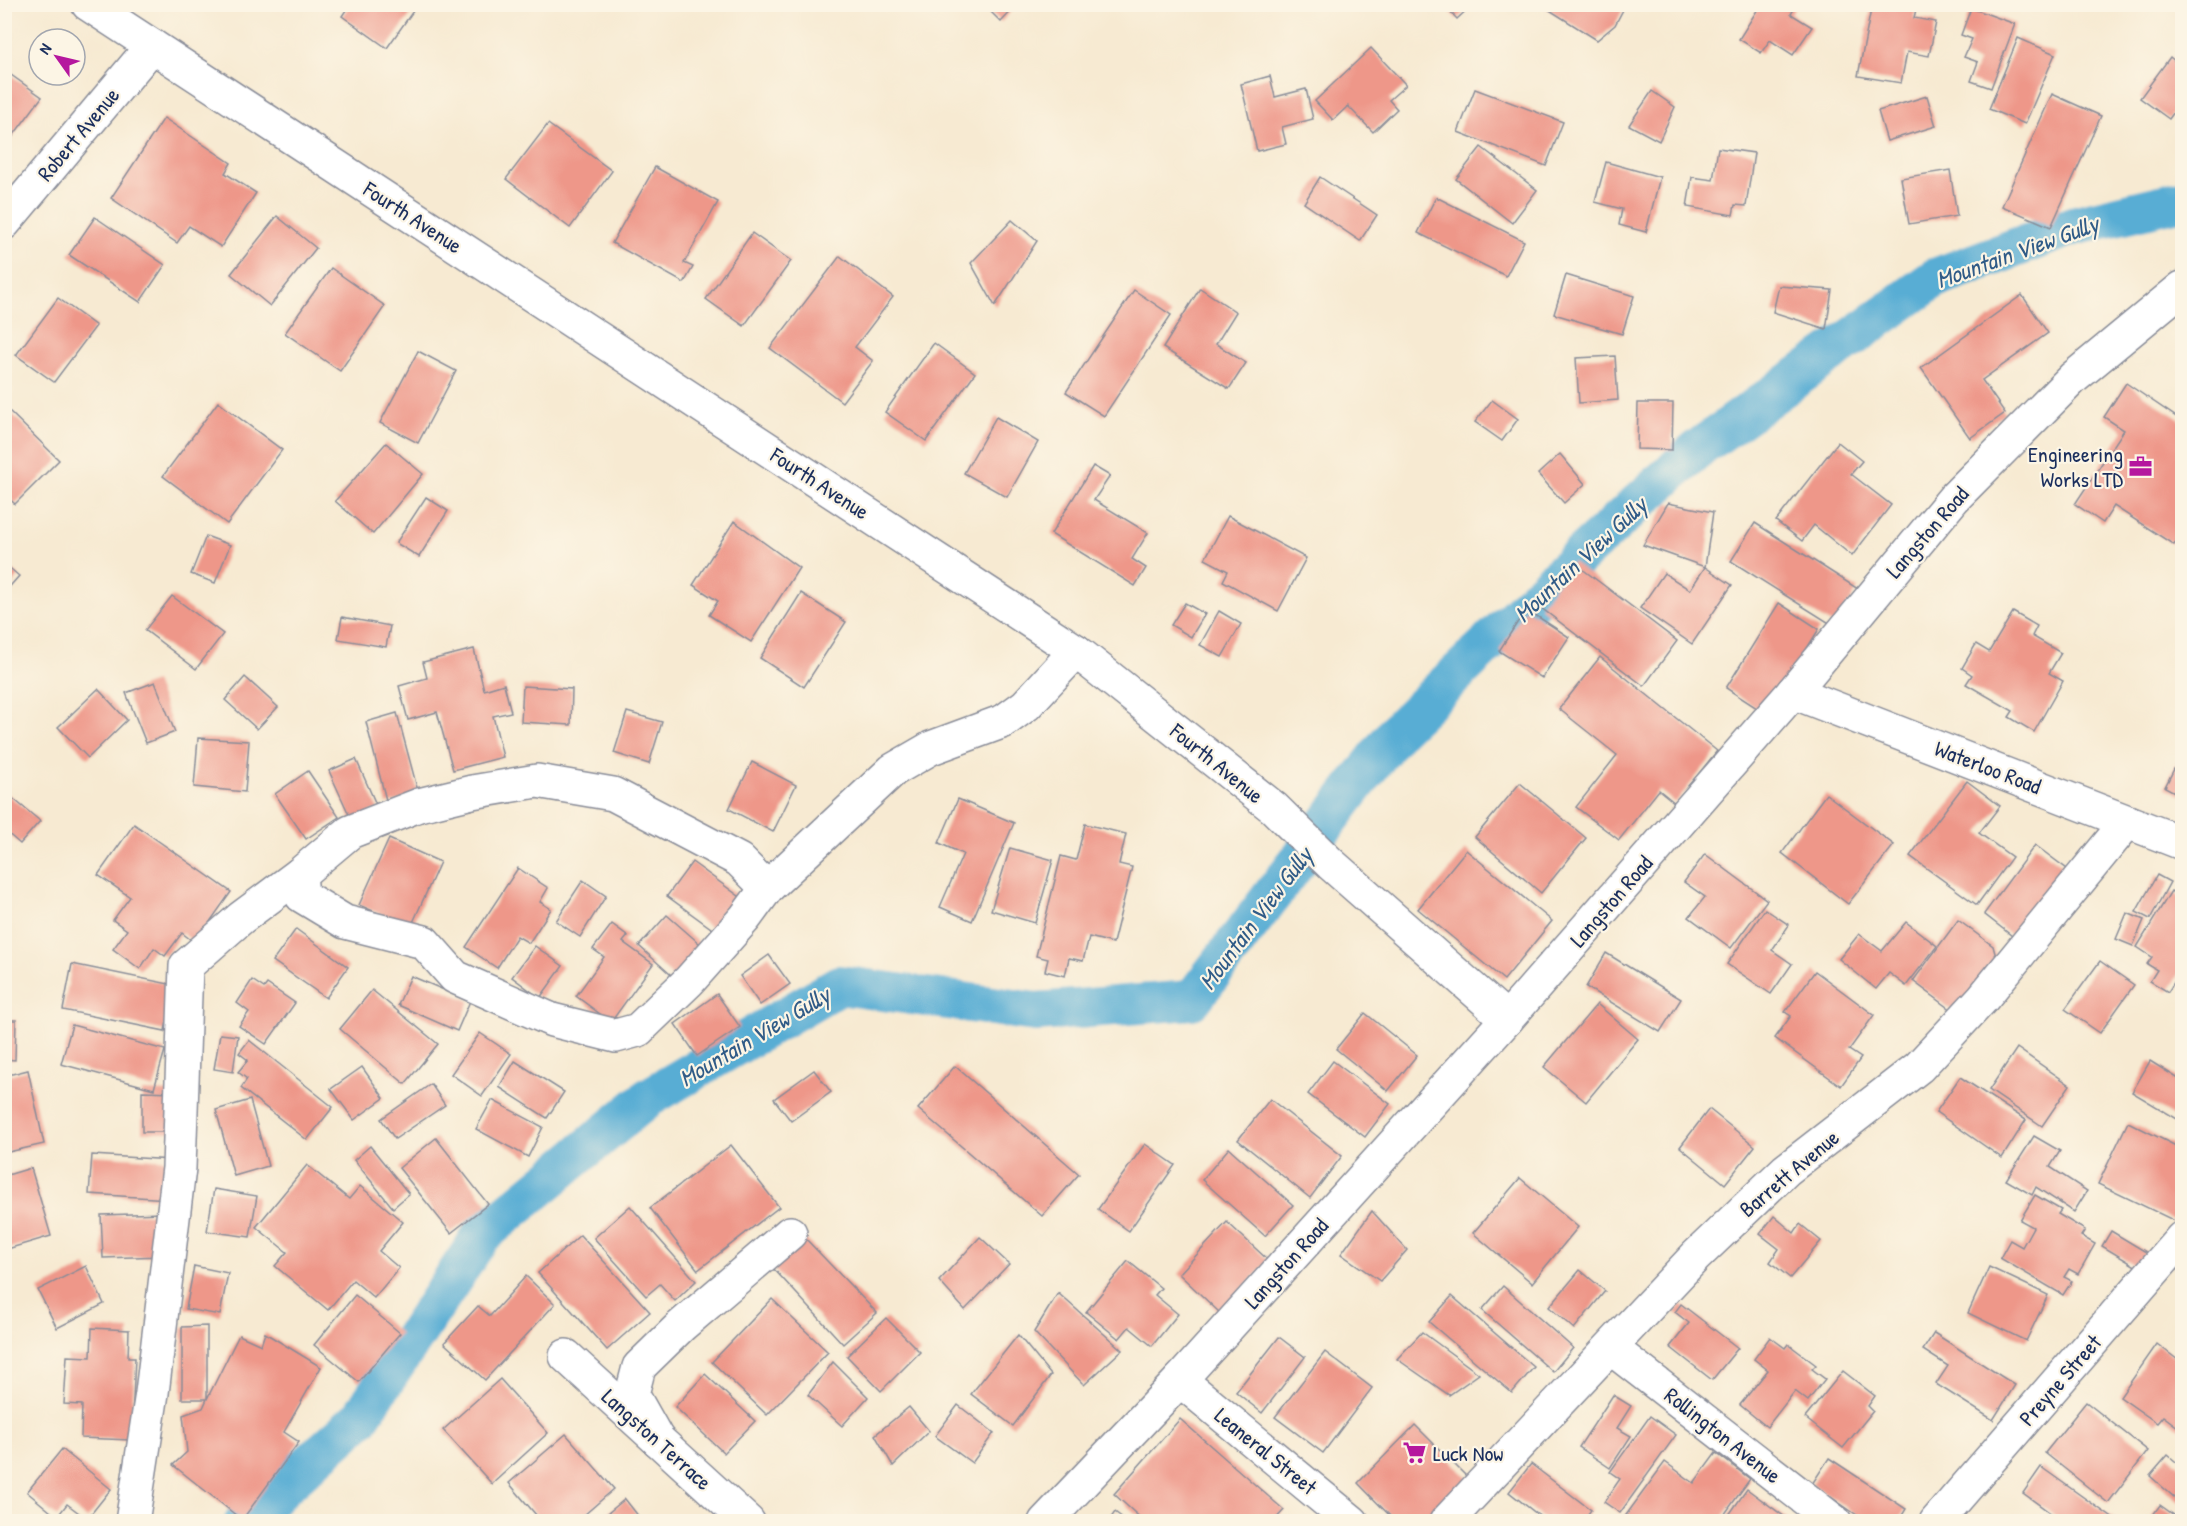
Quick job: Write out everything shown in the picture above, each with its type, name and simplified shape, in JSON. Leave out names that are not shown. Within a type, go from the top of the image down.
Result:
[{"type":"street","name":"Fourth Avenue","points":[[88,4],[1076,651],[1274,808],[1331,864],[1507,1019]]},
{"type":"street","name":"Robert Avenue","points":[[4,223],[152,45]]},
{"type":"street","name":"Langston Road","points":[[1045,1521],[1180,1380],[1507,1019],[1793,692],[1954,498],[2073,378],[2182,288]]},
{"type":"street","points":[[300,874],[302,896],[345,922],[424,942],[455,976],[552,1020],[616,1036],[638,1030],[689,981],[746,918],[767,888],[893,770],[931,748],[1005,721],[1026,705],[1076,651]]},
{"type":"street","name":"Waterloo Road","points":[[1793,692],[2182,843]]},
{"type":"street","points":[[132,1521],[152,1393],[179,1168],[186,966],[241,918],[300,874],[350,832],[419,805],[472,792],[537,781],[613,794],[739,860],[767,888]]},
{"type":"street","name":"Barrett Avenue","points":[[1446,1521],[1696,1256],[1786,1170],[1919,1067],[1983,998],[2127,822]]},
{"type":"street","points":[[658,1440],[632,1394],[639,1367],[681,1326],[790,1233]]},
{"type":"street","name":"Preyne Street","points":[[1936,1521],[2182,1238]]},
{"type":"street","name":"Rollington Avenue","points":[[1611,1348],[1835,1521]]},
{"type":"street","name":"Langston Terrace","points":[[566,1356],[748,1521]]},
{"type":"street","name":"Leaneral Street","points":[[1180,1380],[1352,1521]]},
{"type":"building","points":[[350,4],[418,4],[387,48],[342,16]]},
{"type":"building","points":[[983,4],[1018,4],[1001,22]]},
{"type":"building","points":[[1443,4],[1473,4],[1457,19]]},
{"type":"building","points":[[1540,4],[1626,4],[1615,25],[1597,40]]},
{"type":"building","points":[[1761,4],[1797,4],[1791,14],[1812,27],[1793,55],[1770,40],[1761,53],[1739,39]]},
{"type":"building","points":[[1872,4],[1917,5],[1914,18],[1936,22],[1929,56],[1907,52],[1901,83],[1858,76]]},
{"type":"building","points":[[1971,8],[2015,24],[1991,88],[1971,81],[1978,62],[1964,57],[1972,39],[1961,35]]},
{"type":"building","points":[[2018,38],[2055,54],[2025,124],[1989,109]]},
{"type":"building","points":[[1371,48],[1406,85],[1389,100],[1397,109],[1373,132],[1348,106],[1333,120],[1315,101]]},
{"type":"building","points":[[2170,57],[2182,67],[2182,101],[2169,119],[2140,98]]},
{"type":"building","points":[[4,70],[42,97],[4,148]]},
{"type":"building","points":[[1270,76],[1275,97],[1306,89],[1313,119],[1282,127],[1286,144],[1257,151],[1241,84]]},
{"type":"building","points":[[1475,89],[1563,122],[1546,166],[1458,132]]},
{"type":"building","points":[[1652,91],[1675,107],[1659,141],[1629,125]]},
{"type":"building","points":[[2052,94],[2101,116],[2051,227],[2002,206]]},
{"type":"building","points":[[1927,96],[1936,126],[1887,141],[1878,111]]},
{"type":"building","points":[[164,118],[231,163],[225,173],[256,193],[221,247],[189,226],[177,243],[111,198]]},
{"type":"building","points":[[548,124],[612,171],[570,228],[506,179]]},
{"type":"building","points":[[1481,147],[1537,190],[1512,223],[1456,179]]},
{"type":"building","points":[[1718,148],[1754,153],[1746,206],[1735,205],[1733,215],[1687,207],[1692,177],[1713,180]]},
{"type":"building","points":[[1606,162],[1660,177],[1646,232],[1619,225],[1622,209],[1595,202]]},
{"type":"building","points":[[655,167],[718,202],[684,263],[693,267],[684,283],[612,243]]},
{"type":"building","points":[[1950,170],[1957,216],[1909,224],[1901,178]]},
{"type":"building","points":[[1320,177],[1377,215],[1360,241],[1304,203]]},
{"type":"building","points":[[1436,197],[1524,241],[1506,276],[1418,233]]},
{"type":"building","points":[[277,216],[316,248],[270,306],[231,274]]},
{"type":"building","points":[[95,217],[165,265],[140,302],[69,255]]},
{"type":"building","points":[[1012,220],[1037,241],[995,306],[971,263]]},
{"type":"building","points":[[752,233],[791,261],[744,326],[706,299]]},
{"type":"building","points":[[840,256],[893,297],[855,347],[873,361],[842,402],[770,348]]},
{"type":"building","points":[[331,268],[385,306],[340,371],[285,333]]},
{"type":"building","points":[[1566,275],[1634,296],[1622,334],[1554,314]]},
{"type":"building","points":[[1779,286],[1832,290],[1826,329],[1773,312]]},
{"type":"building","points":[[1200,288],[1236,312],[1216,344],[1246,363],[1229,389],[1163,348]]},
{"type":"building","points":[[1134,290],[1171,315],[1104,416],[1066,392]]},
{"type":"building","points":[[2022,295],[2048,333],[1982,380],[2005,413],[1970,438],[1921,368]]},
{"type":"building","points":[[58,298],[96,326],[54,382],[16,355]]},
{"type":"building","points":[[934,343],[975,373],[926,441],[885,412]]},
{"type":"building","points":[[418,351],[456,371],[418,443],[380,423]]},
{"type":"building","points":[[1615,356],[1618,400],[1579,403],[1576,358]]},
{"type":"building","name":"Engineering Works LTD","points":[[2126,383],[2182,421],[2182,533],[2174,545],[2114,506],[2103,523],[2075,504],[2124,430],[2104,417]]},
{"type":"building","points":[[1492,400],[1518,419],[1502,441],[1475,422]]},
{"type":"building","points":[[218,402],[282,450],[227,524],[163,476]]},
{"type":"building","points":[[1638,403],[1673,403],[1672,450],[1637,449]]},
{"type":"building","points":[[4,406],[59,460],[15,504],[4,494]]},
{"type":"building","points":[[996,417],[1038,442],[1007,497],[964,473]]},
{"type":"building","points":[[1838,442],[1862,461],[1851,474],[1891,505],[1852,556],[1814,525],[1802,541],[1776,521]]},
{"type":"building","points":[[386,443],[423,474],[373,534],[335,501]]},
{"type":"building","points":[[1560,454],[1585,484],[1564,503],[1538,474]]},
{"type":"building","points":[[1093,466],[1110,476],[1094,500],[1148,533],[1132,559],[1146,568],[1135,586],[1051,534]]},
{"type":"building","points":[[426,497],[448,511],[419,557],[396,543]]},
{"type":"building","points":[[1668,503],[1713,512],[1705,567],[1643,545]]},
{"type":"building","points":[[1228,516],[1306,558],[1278,611],[1223,581],[1228,571],[1205,559]]},
{"type":"building","points":[[734,521],[799,568],[751,642],[709,615],[718,601],[693,585]]},
{"type":"building","points":[[1755,523],[1858,589],[1834,626],[1731,561]]},
{"type":"building","points":[[206,536],[230,545],[215,583],[191,574]]},
{"type":"building","points":[[1573,562],[1677,641],[1644,686],[1540,607]]},
{"type":"building","points":[[4,563],[19,576],[4,593]]},
{"type":"building","points":[[1705,567],[1732,585],[1692,644],[1640,608],[1664,573],[1690,590]]},
{"type":"building","points":[[801,593],[846,622],[804,687],[760,658]]},
{"type":"building","points":[[172,596],[223,634],[196,669],[145,630]]},
{"type":"building","points":[[1185,603],[1205,614],[1191,637],[1171,625]]},
{"type":"building","points":[[1779,603],[1819,629],[1766,714],[1726,688]]},
{"type":"building","points":[[1526,609],[1569,637],[1542,678],[1499,651]]},
{"type":"building","points":[[1219,611],[1241,624],[1222,657],[1200,645]]},
{"type":"building","points":[[2013,612],[2037,626],[2032,636],[2061,653],[2049,673],[2063,681],[2034,732],[2009,717],[2013,711],[1966,684],[1972,675],[1962,668],[1976,644],[1989,652]]},
{"type":"building","points":[[342,617],[390,626],[386,647],[338,639]]},
{"type":"building","points":[[474,649],[484,690],[504,684],[511,712],[493,716],[503,757],[453,770],[437,712],[408,720],[399,686],[427,678],[423,662]]},
{"type":"building","points":[[1600,657],[1717,751],[1675,803],[1659,790],[1619,840],[1576,807],[1617,755],[1559,709]]},
{"type":"building","points":[[245,677],[278,707],[257,729],[225,700]]},
{"type":"building","points":[[155,682],[175,732],[146,743],[126,693]]},
{"type":"building","points":[[523,686],[572,689],[571,725],[521,722]]},
{"type":"building","points":[[98,689],[127,720],[88,758],[58,727]]},
{"type":"building","points":[[627,712],[662,722],[649,764],[614,753]]},
{"type":"building","points":[[397,713],[419,795],[387,804],[366,722]]},
{"type":"building","points":[[198,738],[249,741],[245,792],[194,787]]},
{"type":"building","points":[[2182,753],[2182,796],[2165,787]]},
{"type":"building","points":[[356,759],[378,809],[352,821],[329,771]]},
{"type":"building","points":[[752,762],[796,785],[773,832],[729,809]]},
{"type":"building","points":[[308,771],[339,817],[306,839],[275,794]]},
{"type":"building","points":[[1967,781],[2000,806],[1979,833],[2012,857],[1977,905],[1910,856]]},
{"type":"building","points":[[1520,783],[1586,838],[1541,893],[1475,837]]},
{"type":"building","points":[[4,791],[40,821],[20,844],[4,830]]},
{"type":"building","points":[[1826,794],[1894,845],[1848,904],[1782,853]]},
{"type":"building","points":[[958,799],[1014,823],[972,921],[940,907],[963,854],[939,843]]},
{"type":"building","points":[[134,824],[231,892],[195,943],[182,933],[165,956],[154,948],[140,969],[113,949],[127,930],[113,920],[130,897],[98,875]]},
{"type":"building","points":[[1085,824],[1126,834],[1119,864],[1132,867],[1113,943],[1089,937],[1083,961],[1069,958],[1065,976],[1045,971],[1048,959],[1036,956],[1061,856],[1076,860]]},
{"type":"building","points":[[389,839],[440,862],[411,927],[359,905]]},
{"type":"building","points":[[2035,845],[2067,869],[2016,939],[1984,914]]},
{"type":"building","points":[[1010,848],[1053,860],[1035,923],[991,910]]},
{"type":"building","points":[[1466,850],[1552,921],[1504,980],[1418,909]]},
{"type":"building","points":[[1705,854],[1767,900],[1731,948],[1689,917],[1705,897],[1684,882]]},
{"type":"building","points":[[692,862],[747,902],[722,936],[667,896]]},
{"type":"building","points":[[518,868],[548,888],[540,902],[551,909],[529,943],[517,936],[497,968],[466,947]]},
{"type":"building","points":[[2157,875],[2170,882],[2150,919],[2136,912]]},
{"type":"building","points":[[583,880],[606,896],[580,937],[556,921]]},
{"type":"building","points":[[2171,891],[2182,898],[2182,970],[2168,992],[2150,981],[2157,970],[2147,964],[2152,957],[2137,947]]},
{"type":"building","points":[[1765,909],[1789,925],[1772,950],[1792,964],[1771,994],[1727,964]]},
{"type":"building","points":[[2127,913],[2144,920],[2133,946],[2116,939]]},
{"type":"building","points":[[667,915],[708,951],[680,983],[639,946]]},
{"type":"building","points":[[1958,920],[1993,946],[1998,964],[1960,1016],[1913,981]]},
{"type":"building","points":[[1906,922],[1937,946],[1906,986],[1889,973],[1876,989],[1839,959],[1859,934],[1882,951]]},
{"type":"building","points":[[612,924],[628,936],[623,942],[653,964],[611,1022],[576,996],[604,957],[593,949]]},
{"type":"building","points":[[296,929],[348,967],[326,998],[273,961]]},
{"type":"building","points":[[535,946],[563,966],[540,998],[512,977]]},
{"type":"building","points":[[1606,953],[1681,999],[1660,1032],[1586,987]]},
{"type":"building","points":[[769,955],[790,984],[760,1005],[740,976]]},
{"type":"building","points":[[2100,961],[2134,985],[2100,1033],[2065,1009]]},
{"type":"building","points":[[72,964],[174,985],[165,1031],[63,1010]]},
{"type":"building","points":[[1815,971],[1874,1015],[1849,1050],[1861,1058],[1841,1086],[1775,1038],[1791,1016],[1785,1012]]},
{"type":"building","points":[[411,976],[470,1001],[457,1031],[398,1005]]},
{"type":"building","points":[[252,980],[264,988],[267,984],[295,1003],[266,1044],[239,1026],[249,1012],[237,1003]]},
{"type":"building","points":[[372,990],[438,1044],[405,1084],[340,1029]]},
{"type":"building","points":[[717,994],[740,1027],[697,1056],[675,1024]]},
{"type":"building","points":[[1597,1004],[1638,1039],[1586,1102],[1544,1067]]},
{"type":"building","points":[[1365,1013],[1417,1055],[1388,1091],[1336,1049]]},
{"type":"building","points":[[5,1020],[16,1020],[15,1060],[5,1059]]},
{"type":"building","points":[[72,1025],[165,1050],[154,1089],[61,1064]]},
{"type":"building","points":[[480,1033],[511,1054],[482,1096],[451,1074]]},
{"type":"building","points":[[220,1034],[238,1036],[233,1072],[214,1069]]},
{"type":"building","points":[[249,1040],[333,1107],[307,1140],[241,1088],[247,1079],[238,1072],[248,1060],[239,1053]]},
{"type":"building","points":[[2017,1048],[2070,1085],[2042,1126],[1989,1090]]},
{"type":"building","points":[[515,1061],[564,1092],[547,1118],[499,1087]]},
{"type":"building","points":[[1333,1061],[1390,1104],[1365,1137],[1308,1094]]},
{"type":"building","points":[[2150,1061],[2182,1081],[2182,1122],[2132,1092]]},
{"type":"building","points":[[955,1066],[1079,1174],[1042,1216],[918,1109]]},
{"type":"building","points":[[362,1067],[384,1098],[354,1120],[331,1089]]},
{"type":"building","points":[[28,1070],[44,1144],[4,1153],[4,1076]]},
{"type":"building","points":[[814,1070],[831,1092],[791,1121],[774,1099]]},
{"type":"building","points":[[1960,1077],[2026,1120],[2002,1158],[1936,1112]]},
{"type":"building","points":[[431,1084],[445,1105],[395,1139],[381,1119]]},
{"type":"building","points":[[142,1091],[174,1092],[173,1132],[142,1132]]},
{"type":"building","points":[[1270,1099],[1342,1156],[1310,1198],[1238,1140]]},
{"type":"building","points":[[250,1100],[268,1166],[234,1176],[216,1110]]},
{"type":"building","points":[[492,1100],[543,1127],[528,1157],[476,1129]]},
{"type":"building","points":[[1709,1109],[1755,1146],[1725,1184],[1680,1147]]},
{"type":"building","points":[[2128,1122],[2182,1149],[2182,1210],[2177,1222],[2098,1184]]},
{"type":"building","points":[[2034,1136],[2060,1151],[2050,1167],[2087,1191],[2074,1212],[2036,1187],[2032,1195],[2006,1180]]},
{"type":"building","points":[[436,1138],[488,1204],[451,1233],[399,1168]]},
{"type":"building","points":[[1145,1144],[1175,1165],[1129,1231],[1098,1209]]},
{"type":"building","points":[[731,1145],[779,1207],[698,1270],[650,1208]]},
{"type":"building","points":[[370,1146],[409,1194],[393,1208],[354,1160]]},
{"type":"building","points":[[1229,1148],[1293,1205],[1265,1236],[1202,1180]]},
{"type":"building","points":[[92,1155],[172,1160],[169,1199],[89,1194]]},
{"type":"building","points":[[307,1165],[349,1199],[360,1186],[403,1222],[379,1251],[399,1268],[374,1298],[353,1280],[328,1310],[275,1266],[287,1252],[256,1227]]},
{"type":"building","points":[[31,1168],[51,1236],[4,1250],[4,1176]]},
{"type":"building","points":[[1520,1178],[1578,1227],[1532,1283],[1473,1233]]},
{"type":"building","points":[[214,1189],[257,1196],[250,1237],[207,1231]]},
{"type":"building","points":[[2035,1195],[2061,1210],[2058,1214],[2085,1230],[2081,1236],[2095,1244],[2078,1274],[2069,1269],[2064,1277],[2072,1281],[2063,1295],[2000,1258],[2010,1240],[2022,1247],[2033,1227],[2020,1220]]},
{"type":"building","points":[[630,1206],[696,1281],[675,1301],[660,1284],[646,1296],[594,1238]]},
{"type":"building","points":[[1372,1211],[1407,1250],[1380,1281],[1341,1254]]},
{"type":"building","points":[[162,1213],[163,1256],[103,1258],[101,1215]]},
{"type":"building","points":[[1774,1216],[1794,1233],[1800,1224],[1821,1241],[1790,1278],[1770,1262],[1779,1249],[1760,1234]]},
{"type":"building","points":[[1227,1222],[1269,1261],[1220,1313],[1179,1274]]},
{"type":"building","points":[[2111,1231],[2156,1258],[2147,1273],[2102,1246]]},
{"type":"building","points":[[580,1235],[650,1312],[607,1350],[538,1273]]},
{"type":"building","points":[[804,1237],[877,1313],[843,1344],[772,1267]]},
{"type":"building","points":[[980,1237],[1009,1264],[965,1310],[939,1281]]},
{"type":"building","points":[[1128,1261],[1161,1288],[1155,1295],[1178,1314],[1152,1346],[1129,1327],[1119,1339],[1086,1312]]},
{"type":"building","points":[[86,1266],[104,1304],[57,1328],[38,1290]]},
{"type":"building","points":[[194,1266],[228,1273],[220,1315],[186,1309]]},
{"type":"building","points":[[1989,1267],[2048,1295],[2026,1341],[1968,1313]]},
{"type":"building","points":[[1580,1270],[1605,1291],[1574,1329],[1549,1307]]},
{"type":"building","points":[[526,1276],[555,1304],[485,1380],[444,1343],[478,1306],[490,1316]]},
{"type":"building","points":[[1503,1286],[1573,1348],[1553,1372],[1482,1310]]},
{"type":"building","points":[[1058,1293],[1122,1350],[1084,1385],[1034,1332]]},
{"type":"building","points":[[355,1295],[400,1333],[359,1382],[314,1345]]},
{"type":"building","points":[[1452,1296],[1534,1367],[1512,1393],[1429,1322]]},
{"type":"building","points":[[772,1299],[828,1352],[767,1415],[712,1362]]},
{"type":"building","points":[[1681,1304],[1738,1348],[1712,1380],[1670,1347],[1689,1323],[1675,1312]]},
{"type":"building","points":[[886,1318],[920,1352],[881,1391],[847,1356]]},
{"type":"building","points":[[207,1326],[207,1399],[182,1399],[182,1327]]},
{"type":"building","points":[[92,1328],[129,1330],[128,1358],[135,1358],[131,1440],[81,1438],[82,1405],[64,1404],[67,1356],[91,1357]]},
{"type":"building","points":[[1422,1332],[1479,1374],[1449,1395],[1397,1359]]},
{"type":"building","points":[[265,1333],[321,1367],[284,1432],[299,1442],[242,1520],[173,1465],[187,1452],[183,1415],[203,1408],[239,1335],[261,1345]]},
{"type":"building","points":[[1934,1333],[2015,1385],[1993,1420],[1936,1384],[1948,1366],[1923,1350]]},
{"type":"building","points":[[1018,1335],[1051,1375],[1013,1426],[971,1394]]},
{"type":"building","points":[[1279,1337],[1305,1357],[1262,1413],[1236,1392]]},
{"type":"building","points":[[1770,1337],[1785,1348],[1788,1344],[1816,1365],[1812,1369],[1825,1379],[1808,1401],[1795,1391],[1767,1427],[1740,1405],[1768,1370],[1754,1359]]},
{"type":"building","points":[[2157,1344],[2182,1363],[2182,1430],[2163,1416],[2157,1423],[2120,1397]]},
{"type":"building","points":[[1325,1352],[1372,1388],[1323,1453],[1275,1417]]},
{"type":"building","points":[[833,1362],[868,1397],[842,1426],[808,1395]]},
{"type":"building","points":[[1843,1371],[1875,1396],[1868,1406],[1873,1411],[1843,1448],[1805,1418]]},
{"type":"building","points":[[705,1374],[755,1421],[724,1453],[675,1407]]},
{"type":"building","points":[[500,1379],[548,1433],[492,1484],[443,1430]]},
{"type":"building","points":[[1613,1395],[1631,1406],[1617,1428],[1631,1436],[1610,1468],[1579,1447]]},
{"type":"building","points":[[2086,1402],[2148,1451],[2108,1503],[2045,1453]]},
{"type":"building","points":[[958,1405],[994,1433],[972,1463],[935,1436]]},
{"type":"building","points":[[909,1407],[929,1431],[893,1466],[875,1435]]},
{"type":"building","points":[[1650,1416],[1676,1435],[1620,1513],[1604,1502],[1620,1479],[1610,1472]]},
{"type":"building","points":[[1180,1419],[1284,1510],[1273,1522],[1145,1522],[1114,1494]]},
{"type":"building","name":"Luck Now","points":[[1415,1425],[1471,1481],[1431,1522],[1396,1522],[1358,1483]]},
{"type":"building","points":[[566,1434],[614,1489],[576,1522],[542,1522],[509,1483]]},
{"type":"building","points":[[62,1449],[111,1489],[87,1519],[67,1504],[57,1517],[27,1492]]},
{"type":"building","points":[[1716,1453],[1750,1479],[1719,1522],[1621,1522],[1665,1462],[1694,1483]]},
{"type":"building","points":[[2168,1455],[2182,1467],[2182,1504],[2150,1476]]},
{"type":"building","points":[[1829,1458],[1906,1509],[1898,1522],[1867,1522],[1812,1484]]},
{"type":"building","points":[[1531,1464],[1591,1510],[1582,1522],[1547,1522],[1509,1492]]},
{"type":"building","points":[[2041,1467],[2118,1522],[2063,1522],[2023,1493]]},
{"type":"building","points":[[1747,1489],[1789,1520],[1788,1522],[1724,1522]]},
{"type":"building","points":[[625,1499],[643,1522],[597,1522]]},
{"type":"building","points":[[2160,1505],[2182,1521],[2182,1522],[2148,1522]]},
{"type":"building","points":[[1115,1512],[1128,1522],[1108,1522]]},
{"type":"waterway","name":"Mountain View Gully","points":[[244,1522],[360,1418],[482,1235],[648,1098],[839,985],[1036,1012],[1192,1000],[1397,731],[1573,562],[1695,451],[1935,278],[2073,226],[2182,200]]},
{"type":"place","name":"Engineering Works LTD","points":[[2141,467]]},
{"type":"place","name":"Luck Now","points":[[1415,1453]]}]
